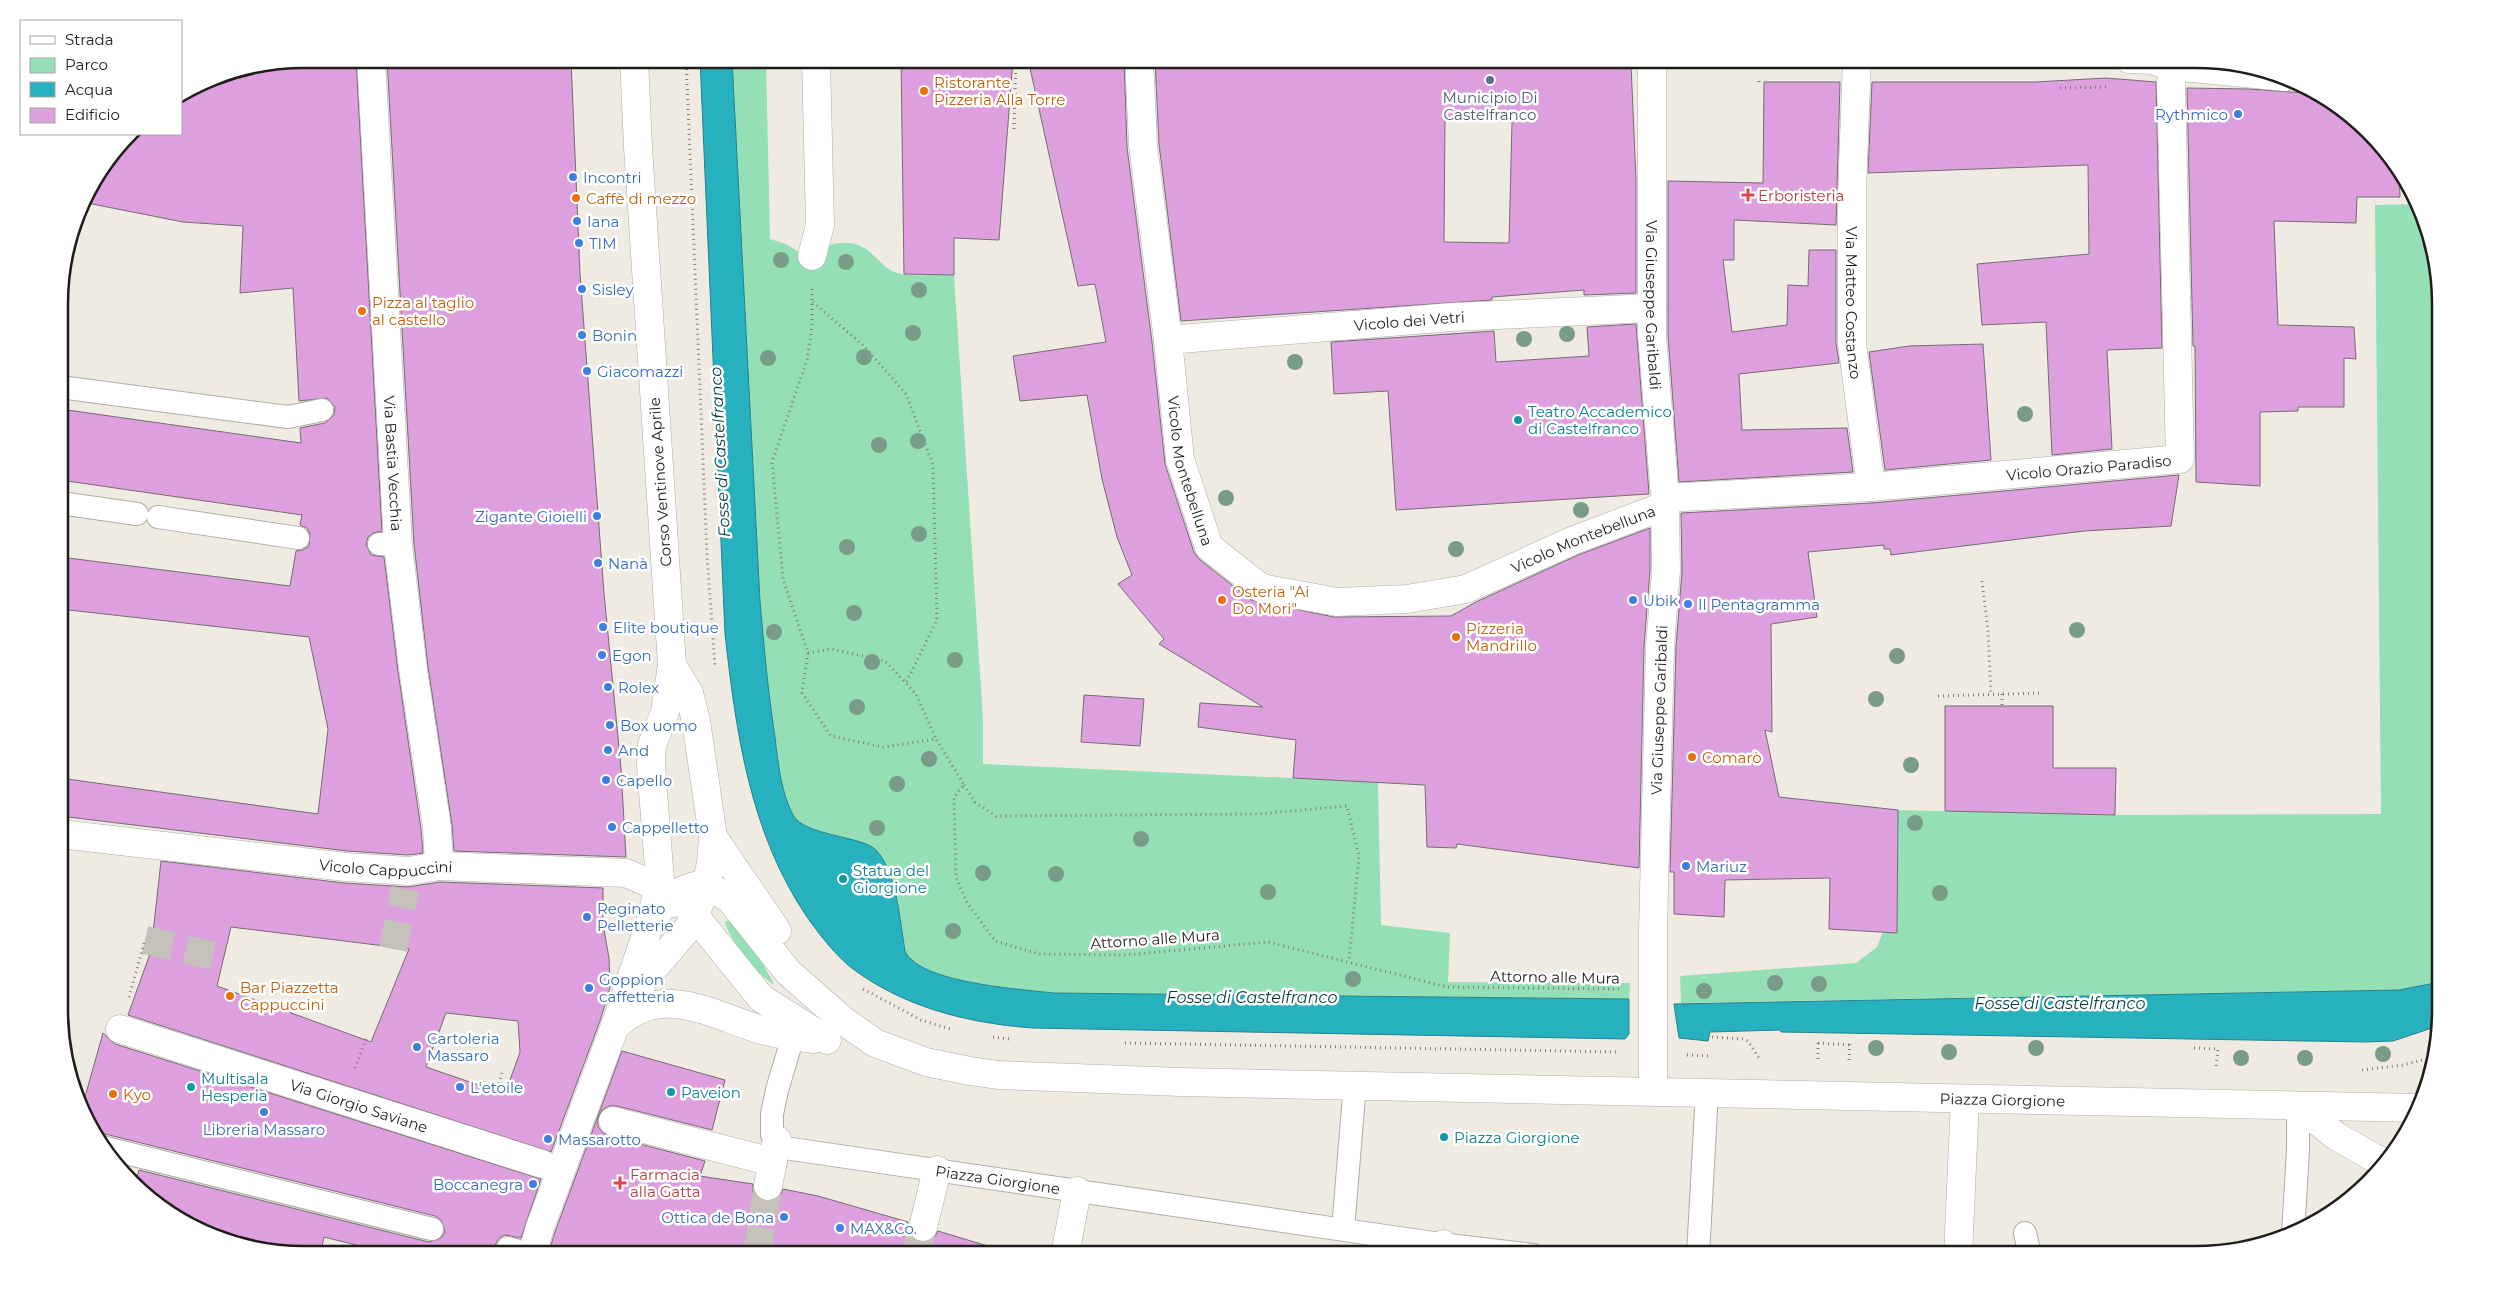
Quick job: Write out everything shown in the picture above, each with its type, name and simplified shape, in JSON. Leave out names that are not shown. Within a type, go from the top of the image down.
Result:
[{"type":"street","name":"Via Bastia Vecchia","points":[[372,68],[390,373],[383,415],[389,544],[413,669],[437,827],[439,866]]},
{"type":"street","name":"Corso Ventinove Aprile","points":[[634,68],[639,167],[672,666],[665,712],[652,745],[651,765],[660,863],[679,890]]},
{"type":"street","points":[[812,256],[820,224],[816,68]]},
{"type":"street","name":"Vicolo Montebelluna","points":[[1139,68],[1143,145],[1168,340],[1180,459],[1209,547],[1261,588],[1337,602],[1406,599],[1466,590],[1572,541],[1664,502]]},
{"type":"street","name":"Via Giuseppe Garibaldi","points":[[1652,68],[1652,336],[1664,502],[1666,571],[1641,989],[1653,1038],[1653,1091]]},
{"type":"street","name":"Via Matteo Costanzo","points":[[1857,68],[1852,192],[1852,343],[1871,487]]},
{"type":"street","name":"Vicolo Orazio Paradiso","points":[[1664,502],[1871,487],[2180,459],[2171,106],[2155,68]]},
{"type":"street","name":"Vicolo dei Vetri","points":[[1168,340],[1452,318],[1652,308]]},
{"type":"street","points":[[672,666],[689,693],[696,721],[713,837],[823,1000],[845,1022],[875,1043]]},
{"type":"street","name":"Vicolo Cappuccini","points":[[68,835],[346,867],[407,880],[439,866],[626,872],[679,890],[730,899],[788,972],[823,1000]]},
{"type":"street","points":[[527,1246],[615,1026],[650,923],[679,890],[713,837]]},
{"type":"street","points":[[679,890],[692,921],[761,998],[795,1029]]},
{"type":"street","points":[[679,890],[692,921]]},
{"type":"street","points":[[615,1026],[646,977],[692,921]]},
{"type":"street","points":[[615,1026],[631,1013],[642,1008],[683,1004],[725,1016],[763,1030],[795,1029],[827,1040],[875,1043]]},
{"type":"street","name":"Via Giorgio Saviane","points":[[120,1029],[542,1164]]},
{"type":"street","name":"Piazza Giorgione","points":[[875,1043],[948,1067],[998,1075],[1170,1081],[2411,1108]]},
{"type":"street","points":[[1958,1246],[1965,1099]]},
{"type":"street","points":[[2298,1106],[2336,1136],[2378,1160]]},
{"type":"street","points":[[614,1121],[773,1163]]},
{"type":"street","points":[[923,1227],[937,1170]]},
{"type":"street","points":[[1067,1246],[1077,1191]]},
{"type":"lane","points":[[68,388],[288,417],[322,410]]},
{"type":"lane","points":[[68,504],[298,538]]},
{"type":"lane","points":[[773,1163],[772,1114],[795,1029]]},
{"type":"lane","points":[[1343,1229],[1355,1084]]},
{"type":"lane","points":[[1698,1246],[1707,1092]]},
{"type":"lane","points":[[2293,1225],[2298,1151],[2298,1106]]},
{"type":"lane","name":"Piazza Giorgione","points":[[773,1163],[785,1148],[1343,1229],[1427,1246]]},
{"type":"lane","points":[[113,1150],[432,1229]]},
{"type":"lane","points":[[2025,1233],[2028,1246]]},
{"type":"path","points":[[686,68],[707,555],[716,675]]},
{"type":"path","points":[[1014,129],[1016,68]]},
{"type":"path","points":[[2060,88],[2113,87]]},
{"type":"path","points":[[812,256],[812,327],[807,360],[772,462],[783,579],[808,653],[802,693],[831,736],[883,747],[936,739]]},
{"type":"path","points":[[812,302],[865,347],[906,394],[933,465],[937,620],[906,683]]},
{"type":"path","points":[[1982,581],[1988,630],[1991,695]]},
{"type":"path","points":[[808,653],[831,649],[885,661],[916,694],[936,739],[974,802],[996,816],[1257,814],[1347,806],[1359,856],[1348,960]]},
{"type":"path","points":[[1938,696],[2041,693]]},
{"type":"path","points":[[2002,694],[2002,706]]},
{"type":"path","name":"Attorno alle Mura","points":[[964,785],[954,797],[956,877],[966,901],[995,942],[1039,954],[1126,955],[1268,942],[1348,960],[1447,987],[1641,989]]},
{"type":"path","points":[[120,1029],[145,940]]},
{"type":"path","points":[[857,985],[886,1004],[921,1020],[953,1030]]},
{"type":"path","points":[[984,1036],[1019,1040]]},
{"type":"path","points":[[1712,1038],[1743,1039],[1748,1041],[1759,1058]]},
{"type":"path","points":[[1849,1060],[1850,1040]]},
{"type":"path","points":[[1818,1059],[1818,1041],[1850,1045]]},
{"type":"path","points":[[1115,1043],[1629,1053]]},
{"type":"path","points":[[2194,1048],[2218,1049],[2216,1068]]},
{"type":"path","points":[[1684,1055],[1720,1056]]},
{"type":"path","points":[[502,1073],[499,1084],[508,1087]]},
{"type":"green space","points":[[732,68],[766,68],[770,239],[786,244],[802,254],[838,243],[855,244],[863,247],[886,267],[898,273],[954,275],[983,719],[983,764],[1378,782],[1381,925],[1450,933],[1448,982],[1630,983],[1629,999],[1051,993],[971,982],[929,970],[914,962],[905,951],[894,884],[883,860],[876,850],[869,845],[809,827],[799,822],[793,815],[786,797],[777,757],[760,601]]},
{"type":"green space","points":[[2410,204],[2427,257],[2431,288],[2432,984],[2399,990],[1681,1003],[1680,976],[1856,963],[1877,947],[1883,932],[1897,933],[1898,843],[1896,810],[2115,815],[2381,814],[2375,205]]},
{"type":"green space","points":[[725,921],[730,921],[763,964],[774,984],[767,980],[744,956],[731,937]]},
{"type":"water","name":"Fosse di Castelfranco","points":[[700,68],[732,68],[760,601],[770,703],[783,787],[793,815],[799,822],[821,832],[869,845],[883,859],[893,884],[905,951],[914,962],[949,977],[995,986],[1053,993],[1629,999],[1629,1034],[1625,1039],[1032,1028],[1008,1026],[960,1017],[913,1002],[869,980],[837,955],[807,917],[788,885],[759,817],[749,781],[734,708],[725,634]]},
{"type":"water","name":"Fosse di Castelfranco","points":[[2432,984],[2431,1028],[2393,1041],[2366,1042],[1781,1032],[1780,1030],[1710,1032],[1708,1041],[1679,1038],[1674,1004],[2399,990]]},
{"type":"building","points":[[288,68],[356,68],[382,531],[373,533],[368,537],[366,544],[371,555],[384,557],[423,853],[408,855],[347,851],[68,817],[68,779],[318,814],[328,729],[309,637],[68,610],[68,558],[290,586],[296,551],[303,550],[309,546],[310,534],[307,528],[300,525],[302,515],[68,481],[68,410],[301,443],[300,428],[325,423],[334,415],[335,407],[327,398],[299,401],[293,288],[240,293],[243,226],[183,222],[90,204],[107,172],[139,135],[182,135],[182,101],[185,99],[213,85],[257,72]]},
{"type":"building","points":[[388,68],[571,68],[580,274],[604,593],[621,768],[626,857],[454,851],[452,825],[428,667],[414,544]]},
{"type":"building","points":[[901,68],[1012,68],[999,240],[954,238],[954,275],[904,274]]},
{"type":"building","points":[[1030,68],[1124,68],[1127,147],[1152,342],[1165,464],[1194,552],[1199,559],[1251,600],[1334,617],[1451,616],[1476,602],[1578,555],[1650,528],[1650,570],[1644,646],[1639,868],[1457,844],[1456,848],[1427,847],[1425,785],[1293,778],[1296,740],[1198,727],[1200,703],[1263,707],[1159,644],[1164,639],[1118,584],[1132,575],[1117,537],[1102,479],[1087,395],[1020,401],[1013,356],[1106,342],[1095,284],[1078,286]]},
{"type":"building","points":[[1155,68],[1631,68],[1636,180],[1636,293],[1584,295],[1584,290],[1492,297],[1492,300],[1181,321],[1159,144]],"holes":[[[1445,116],[1512,122],[1509,243],[1444,242]]]},
{"type":"building","points":[[2106,78],[2156,82],[2162,348],[2107,350],[2112,449],[2052,455],[2046,322],[1982,325],[1977,264],[2089,254],[2088,165],[1868,173],[1872,82],[2035,82]]},
{"type":"building","points":[[1764,82],[1840,82],[1836,225],[1734,220],[1734,260],[1723,260],[1732,332],[1787,325],[1788,285],[1808,286],[1809,250],[1836,250],[1836,343],[1839,363],[1739,374],[1742,430],[1847,428],[1853,472],[1679,482],[1668,335],[1668,181],[1763,183]]},
{"type":"building","points":[[2187,88],[2249,89],[2302,93],[2327,107],[2351,126],[2383,160],[2400,184],[2400,197],[2357,197],[2356,223],[2274,221],[2278,325],[2354,327],[2356,359],[2344,358],[2344,407],[2298,407],[2298,411],[2260,412],[2260,486],[2196,482],[2195,346],[2193,346]]},
{"type":"building","name":"Teatro Accademico di Castelfranco","points":[[1636,324],[1649,494],[1396,510],[1388,391],[1334,394],[1331,342],[1494,331],[1496,362],[1589,356],[1587,327]]},
{"type":"building","points":[[1983,344],[1991,460],[1885,470],[1869,352],[1909,346]]},
{"type":"building","points":[[2179,475],[2171,526],[2084,531],[1891,555],[1890,549],[1884,549],[1884,545],[1808,552],[1817,617],[1771,624],[1772,732],[1765,730],[1779,797],[1898,810],[1897,933],[1829,929],[1830,878],[1725,880],[1724,917],[1674,914],[1674,872],[1670,872],[1676,647],[1682,571],[1681,513],[1872,503]]},
{"type":"building","points":[[1084,695],[1144,699],[1140,746],[1081,742]]},
{"type":"building","points":[[1945,706],[2053,706],[2053,768],[2116,768],[2115,815],[1945,811]]},
{"type":"building","points":[[161,861],[344,883],[408,887],[440,882],[603,888],[603,924],[609,958],[610,988],[600,1021],[551,1152],[128,1015],[151,951]],"holes":[[[231,927],[409,949],[371,1042],[217,986]],[[446,1013],[518,1021],[520,1052],[505,1094],[426,1067]]]},
{"type":"building","points":[[103,1033],[115,1044],[541,1179],[521,1238],[505,1235],[499,1238],[495,1246],[360,1246],[324,1237],[322,1246],[288,1246],[257,1242],[213,1229],[185,1215],[148,1188],[137,1177],[139,1170],[429,1242],[441,1238],[445,1232],[441,1220],[435,1216],[102,1134],[84,1099]]},
{"type":"building","points":[[622,1051],[725,1080],[712,1130],[617,1106],[609,1106],[602,1110],[598,1118],[598,1126],[602,1132],[609,1136],[705,1161],[700,1176],[753,1184],[753,1192],[757,1197],[765,1201],[774,1201],[780,1196],[783,1189],[818,1196],[908,1222],[908,1232],[912,1238],[919,1242],[928,1242],[934,1238],[938,1231],[988,1246],[551,1246]]},
{"type":"tunnel","points":[[393,949],[405,889]]},
{"type":"tunnel","points":[[145,940],[223,958]]},
{"type":"tunnel","points":[[758,1246],[768,1186]]},
{"type":"tunnel","points":[[918,1246],[923,1227]]},
{"type":"place","name":"Municipio Di Castelfranco","points":[[1490,80]]},
{"type":"place","name":"Ristorante Pizzeria Alla Torre","points":[[924,91]]},
{"type":"place","name":"Rythmico","points":[[2238,114]]},
{"type":"place","name":"Incontri","points":[[573,177]]},
{"type":"place","name":"Erboristeria","points":[[1748,195]]},
{"type":"place","name":"Caffè di mezzo","points":[[576,198]]},
{"type":"place","name":"Iana","points":[[577,221]]},
{"type":"place","name":"TIM","points":[[579,243]]},
{"type":"place","name":"Sisley","points":[[582,289]]},
{"type":"place","name":"Pizza al taglio al castello","points":[[362,311]]},
{"type":"place","name":"Bonin","points":[[582,335]]},
{"type":"place","name":"Giacomazzi","points":[[587,371]]},
{"type":"place","name":"Teatro Accademico di Castelfranco","points":[[1518,420]]},
{"type":"place","name":"Zigante Gioielli","points":[[597,516]]},
{"type":"place","name":"Nanà","points":[[598,563]]},
{"type":"place","name":"Osteria \"Ai Do Mori\"","points":[[1222,600]]},
{"type":"place","name":"Ubik","points":[[1633,600]]},
{"type":"place","name":"Il Pentagramma","points":[[1688,604]]},
{"type":"place","name":"Elite boutique","points":[[603,627]]},
{"type":"place","name":"Pizzeria Mandrillo","points":[[1456,637]]},
{"type":"place","name":"Egon","points":[[602,655]]},
{"type":"place","name":"Rolex","points":[[608,687]]},
{"type":"place","name":"Box uomo","points":[[610,725]]},
{"type":"place","name":"And","points":[[608,750]]},
{"type":"place","name":"Comarò","points":[[1692,757]]},
{"type":"place","name":"Capello","points":[[606,780]]},
{"type":"place","name":"Cappelletto","points":[[612,827]]},
{"type":"place","name":"Mariuz","points":[[1686,866]]},
{"type":"place","name":"Statua del Giorgione","points":[[843,879]]},
{"type":"place","name":"Reginato Pelletterie","points":[[587,917]]},
{"type":"place","name":"Goppion caffetteria","points":[[589,988]]},
{"type":"place","name":"Bar Piazzetta Cappuccini","points":[[230,996]]},
{"type":"place","name":"Cartoleria Massaro","points":[[417,1047]]},
{"type":"place","name":"Multisala Hesperia","points":[[191,1087]]},
{"type":"place","name":"L'etoile","points":[[460,1087]]},
{"type":"place","name":"Paveion","points":[[671,1092]]},
{"type":"place","name":"Kyo","points":[[113,1094]]},
{"type":"place","name":"Libreria Massaro","points":[[264,1112]]},
{"type":"place","name":"Piazza Giorgione","points":[[1444,1137]]},
{"type":"place","name":"Massarotto","points":[[548,1139]]},
{"type":"place","name":"Farmacia alla Gatta","points":[[620,1183]]},
{"type":"place","name":"Boccanegra","points":[[533,1184]]},
{"type":"place","name":"Ottica de Bona","points":[[784,1217]]},
{"type":"place","name":"MAX&Co.","points":[[840,1228]]}]
